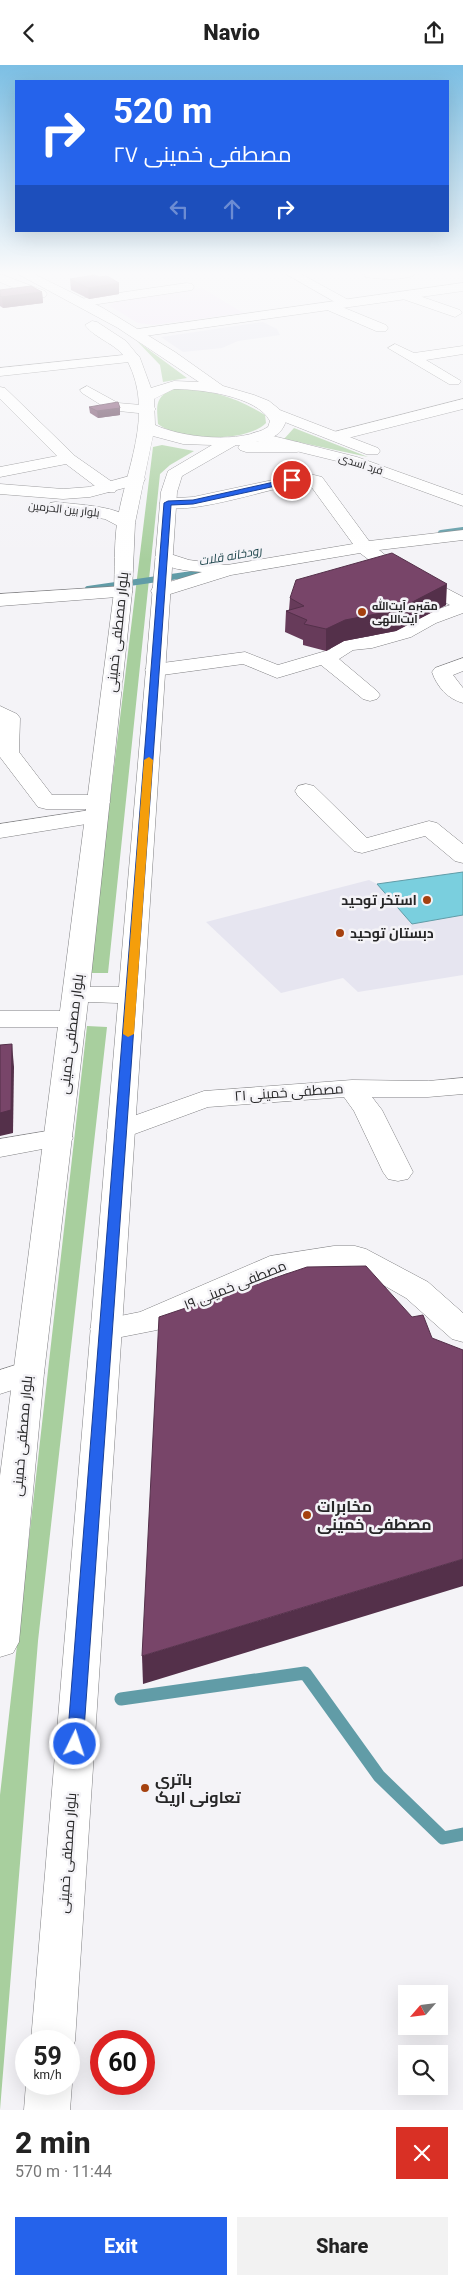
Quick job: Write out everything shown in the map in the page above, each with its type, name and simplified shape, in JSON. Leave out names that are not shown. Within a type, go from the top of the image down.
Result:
[{"type":"main road","points":[[0,372],[24,369]]},
{"type":"main road","points":[[137,369],[147,403]]},
{"type":"main road","points":[[191,369],[221,390]]},
{"type":"main road","points":[[433,369],[454,381]]},
{"type":"main road","points":[[87,390],[114,407],[147,403],[157,390],[173,385],[194,385],[221,390]]},
{"type":"main road","name":"فرد اسدی","points":[[221,390],[256,401],[272,412],[336,435],[463,491]]},
{"type":"main road","points":[[0,391],[69,459],[109,489]]},
{"type":"main road","name":"بلوار مصطفی خمینی","points":[[0,1642],[14,1377],[59,1138],[123,586],[126,523],[147,427],[147,403]]},
{"type":"main road","points":[[336,435],[463,404]]},
{"type":"main road","points":[[147,427],[160,434],[182,439],[230,441],[257,437],[272,431],[278,421],[272,412]]},
{"type":"main road","name":"فرد اسدی","points":[[257,437],[351,460],[463,501]]},
{"type":"main road","name":"بلوار مصطفی خمینی","points":[[54,2030],[168,503],[174,474],[230,441]]},
{"type":"main road","points":[[203,457],[245,447],[298,447]]},
{"type":"main road","points":[[0,471],[69,459]]},
{"type":"main road","points":[[155,669],[245,658],[277,672],[336,654],[347,645],[372,642],[404,633],[429,619],[456,595],[383,562],[364,547],[316,481],[306,478],[258,486],[193,502],[168,503]]},
{"type":"main road","name":"بلوار بین الحرمین","points":[[0,503],[61,501],[90,492],[109,489],[137,479]]},
{"type":"main road","name":"بلوار بین الحرمین","points":[[0,489],[61,501],[109,514],[126,523]]},
{"type":"main road","points":[[364,547],[400,534],[463,523]]},
{"type":"main road","points":[[160,591],[228,570],[364,547],[463,535]]},
{"type":"main road","points":[[164,557],[186,565],[228,570]]},
{"type":"main road","points":[[0,600],[123,586]]},
{"type":"main road","points":[[325,658],[370,695]]},
{"type":"main road","points":[[463,664],[442,672],[454,691],[463,697]]},
{"type":"main road","points":[[0,711],[10,718],[8,753],[46,802],[98,809]]},
{"type":"main road","points":[[306,791],[362,846],[429,828],[463,855]]},
{"type":"main road","points":[[0,831],[98,809]]},
{"type":"main road","points":[[0,1019],[131,995]]},
{"type":"main road","name":"مصطفی خمینی ۲۱","points":[[121,1130],[204,1099],[352,1088],[428,1089],[463,1086]]},
{"type":"main road","points":[[352,1088],[368,1110],[398,1172]]},
{"type":"main road","points":[[0,1148],[59,1138]]},
{"type":"main road","name":"مصطفی خمینی ۱۹","points":[[106,1329],[146,1322],[281,1263],[334,1255],[355,1256],[417,1290],[463,1331]]},
{"type":"main road","points":[[48,2110],[49,2095]]},
{"type":"shaded area","name":"دبستان توحید","points":[[463,872],[463,975],[358,992],[343,978],[281,993],[206,922],[369,880],[377,884]]},
{"type":"green space","points":[[161,369],[175,369],[187,378],[163,382]]},
{"type":"green space","points":[[171,389],[196,390],[231,398],[265,415],[266,423],[244,434],[229,437],[196,436],[168,430],[158,424],[157,408],[159,400]]},
{"type":"green space","points":[[294,428],[368,457],[284,439]]},
{"type":"green space","points":[[162,445],[194,451],[170,465],[160,474],[108,973],[89,973],[153,447]]},
{"type":"green space","points":[[87,1026],[107,1027],[38,1641],[0,2110],[0,1795]]},
{"type":"water","name":"استخر توحید","points":[[463,872],[463,915],[412,924],[377,884]]},
{"type":"building","points":[[118,402],[120,408],[97,411],[89,407]]},
{"type":"building","points":[[392,553],[447,584],[397,610],[345,620],[326,629],[304,624],[307,620],[286,611],[304,606],[290,598],[296,580]]},
{"type":"building","points":[[12,1044],[11,1110],[0,1113],[0,1045]]},
{"type":"building","name":"مخابرات مصطفی خمینی","points":[[366,1266],[412,1317],[423,1315],[432,1338],[463,1350],[463,1559],[142,1656],[159,1317],[307,1267]]},
{"type":"waterway","name":"رودخانه قلات","points":[[441,533],[463,530]]},
{"type":"waterway","name":"رودخانه قلات","points":[[88,589],[206,572]]},
{"type":"waterway","points":[[121,1699],[305,1673],[379,1776],[443,1838],[463,1834]]},
{"type":"slow traffic","points":[[128,1034],[149,760]]},
{"type":"place","name":"مقبره آیت‌الله آیت‌اللهی","points":[[362,612]]},
{"type":"place","name":"استخر توحید","points":[[427,900]]},
{"type":"place","name":"دبستان توحید","points":[[340,933]]},
{"type":"place","name":"مخابرات مصطفی خمینی","points":[[307,1515]]},
{"type":"place","name":"باتری تعاونی اریک","points":[[145,1788]]},
{"type":"route","points":[[75,1744],[168,503],[193,502],[258,486],[292,480]]}]
